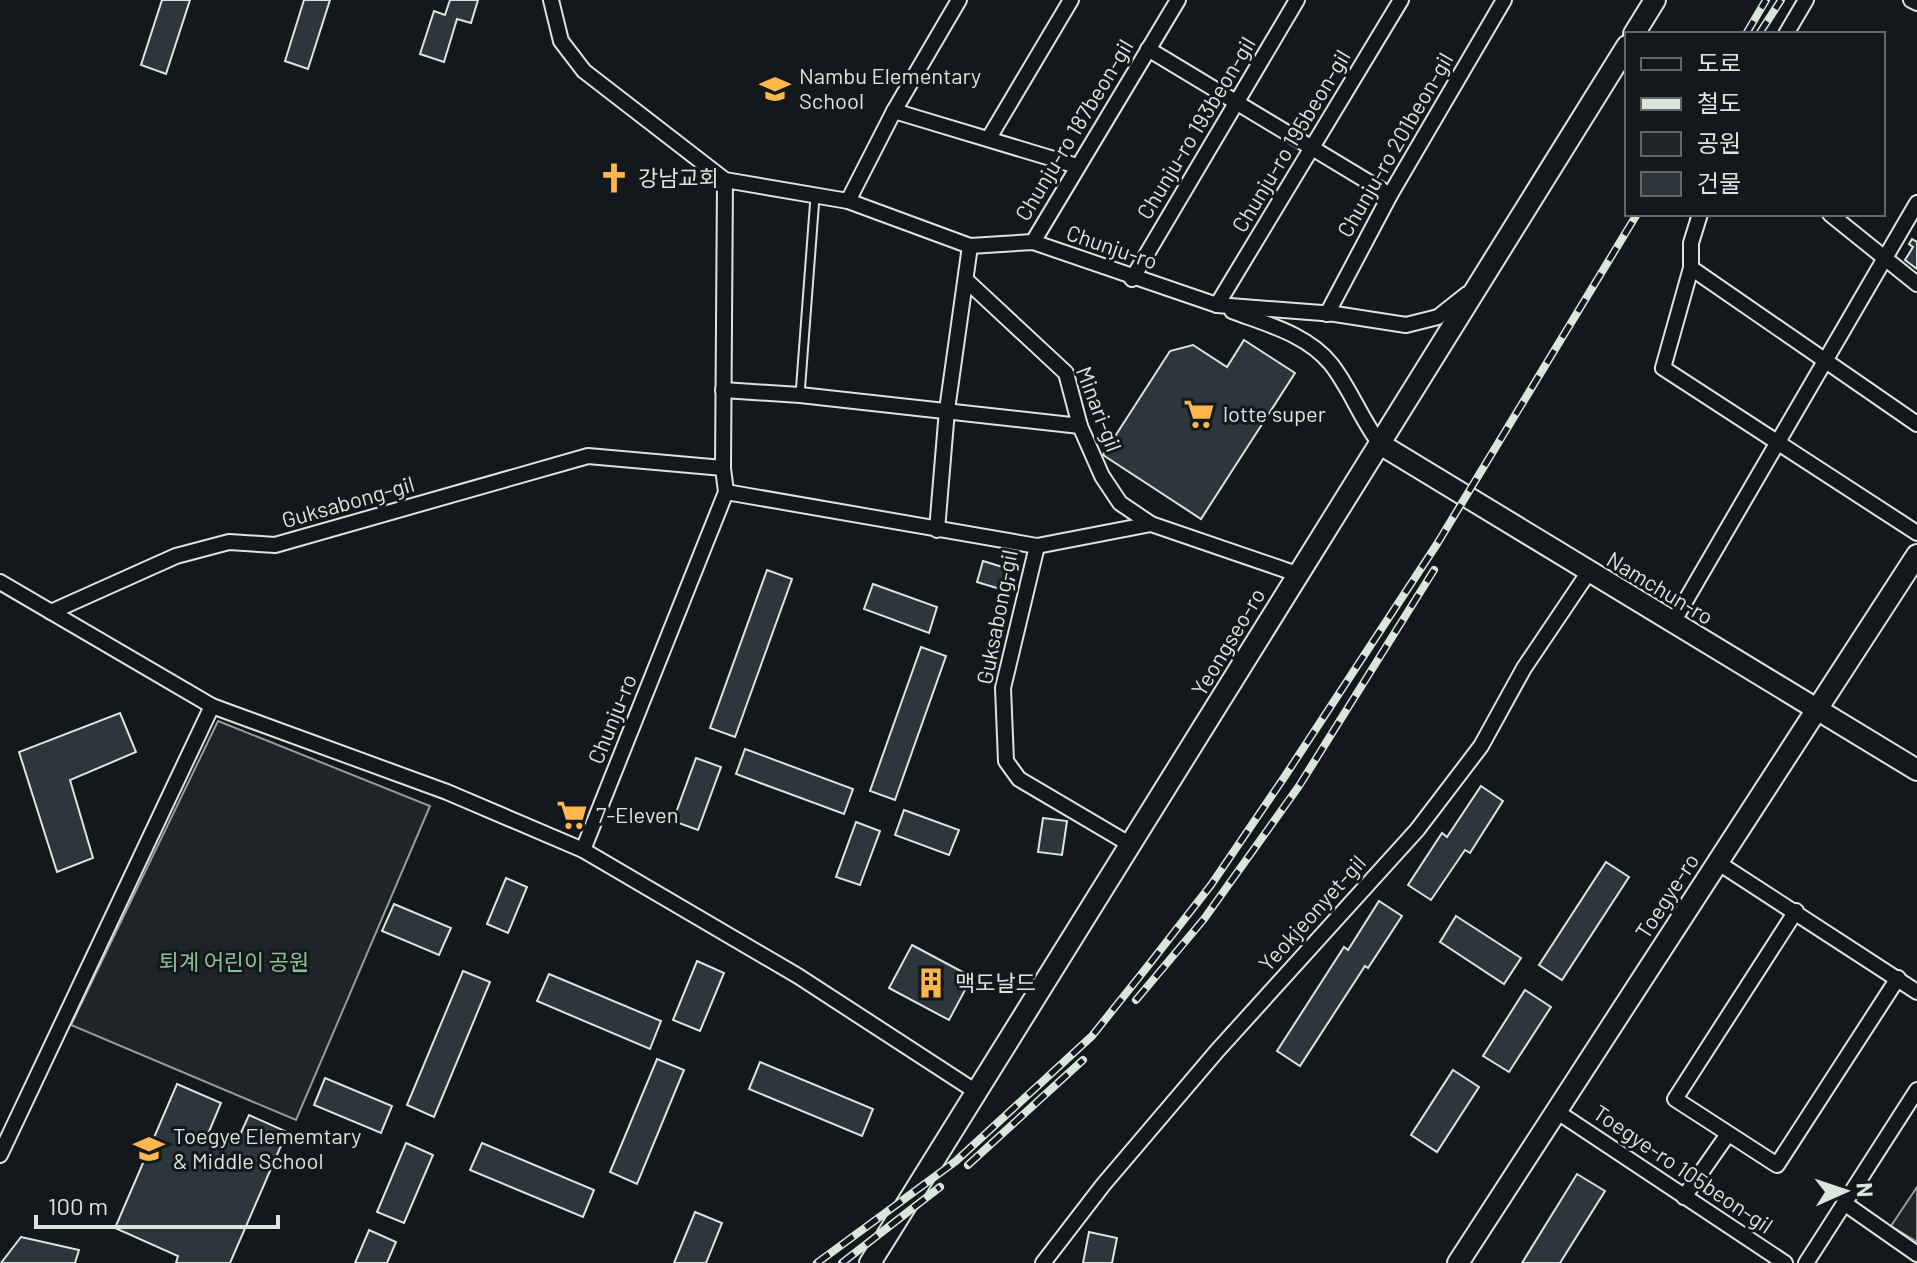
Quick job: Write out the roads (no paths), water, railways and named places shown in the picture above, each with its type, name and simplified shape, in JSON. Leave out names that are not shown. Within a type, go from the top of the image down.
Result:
[{"type":"street","name":"Chunju-ro","points":[[551,0],[561,41],[584,71],[725,180],[848,201],[970,246],[1033,242],[1132,279],[1217,305],[1327,314],[1406,325],[1417,324],[1453,307],[1479,284]]},
{"type":"street","points":[[848,201],[894,111],[959,0]]},
{"type":"street","points":[[989,138],[1071,0]]},
{"type":"street","name":"Chunju-ro 187beon-gil","points":[[1033,242],[1178,0]]},
{"type":"street","name":"Chunju-ro 193beon-gil","points":[[1132,279],[1297,0]]},
{"type":"street","name":"Chunju-ro 195beon-gil","points":[[1217,305],[1401,0]]},
{"type":"street","name":"Chunju-ro 201beon-gil","points":[[1327,314],[1390,195],[1504,0]]},
{"type":"street","points":[[1635,32],[1655,0]]},
{"type":"street","points":[[1787,32],[1806,0]]},
{"type":"street","points":[[1911,0],[1917,3]]},
{"type":"street","points":[[1148,49],[1390,195]]},
{"type":"street","name":"Yeongseo-ro","points":[[870,1263],[1625,49]]},
{"type":"street","points":[[894,111],[1077,166]]},
{"type":"street","name":"Chunju-ro","points":[[583,850],[726,492],[723,468],[725,180]]},
{"type":"street","points":[[1672,624],[1917,203]]},
{"type":"street","points":[[1699,216],[1691,243],[1691,268],[1663,368],[1917,533]]},
{"type":"street","points":[[1833,216],[1917,284]]},
{"type":"street","points":[[937,530],[947,410],[970,246]]},
{"type":"street","points":[[1691,268],[1917,424]]},
{"type":"street","name":"Minari-gil","points":[[966,280],[1066,373],[1080,426],[1102,476],[1120,503],[1151,524],[1297,574]]},
{"type":"street","points":[[1217,305],[1277,328],[1317,350],[1331,364],[1380,444]]},
{"type":"street","points":[[723,390],[800,395],[1080,426]]},
{"type":"street","name":"Namchun-ro","points":[[1380,444],[1917,770]]},
{"type":"street","name":"Guksabong-gil","points":[[51,612],[176,556],[229,542],[275,545],[588,456],[723,468]]},
{"type":"street","name":"Guksabong-gil","points":[[726,492],[1037,546],[1003,688],[1006,761],[1019,779],[1131,845]]},
{"type":"street","name":"Minari-gil","points":[[1037,546],[1151,524]]},
{"type":"street","name":"Toegye-ro","points":[[1458,1263],[1917,555]]},
{"type":"street","name":"Yeokjeonyet-gil","points":[[1043,1263],[1103,1185],[1217,1051],[1417,830],[1481,746],[1524,668],[1588,573]]},
{"type":"street","points":[[0,582],[212,706],[447,792],[583,850],[798,976],[978,1093]]},
{"type":"street","points":[[0,1155],[212,706]]},
{"type":"street","points":[[1717,862],[1917,992]]},
{"type":"street","points":[[1796,911],[1675,1099],[1728,1134],[1777,1165],[1898,978]]},
{"type":"street","points":[[1806,1263],[1917,1090]]},
{"type":"street","name":"Toegye-ro 105beon-gil","points":[[1556,1111],[1785,1263]]},
{"type":"street","points":[[1684,1197],[1728,1134]]},
{"type":"street","points":[[1844,1203],[1917,1254]]},
{"type":"lane","points":[[800,395],[815,197]]},
{"type":"railway","points":[[1747,32],[1766,0]]},
{"type":"railway","points":[[1760,32],[1781,0]]},
{"type":"railway","points":[[817,1263],[956,1161],[1092,1036],[1151,962],[1211,885],[1437,544],[1636,216]]},
{"type":"railway","points":[[1136,1000],[1204,919],[1299,786],[1434,570]]},
{"type":"railway","points":[[968,1165],[1083,1060]]},
{"type":"railway","points":[[842,1263],[940,1187]]},
{"type":"place","name":"Nambu Elementary School","points":[[775,89]]},
{"type":"place","name":"강남교회","points":[[614,178]]},
{"type":"place","name":"lotte super","points":[[1199,414]]},
{"type":"place","name":"7-Eleven","points":[[572,815]]},
{"type":"place","name":"맥도날드","points":[[931,983]]},
{"type":"place","name":"Toegye Elememtary & Middle School","points":[[149,1149]]},
{"type":"park label","name":"퇴계 어린이 공원","points":[[234,962]]}]
